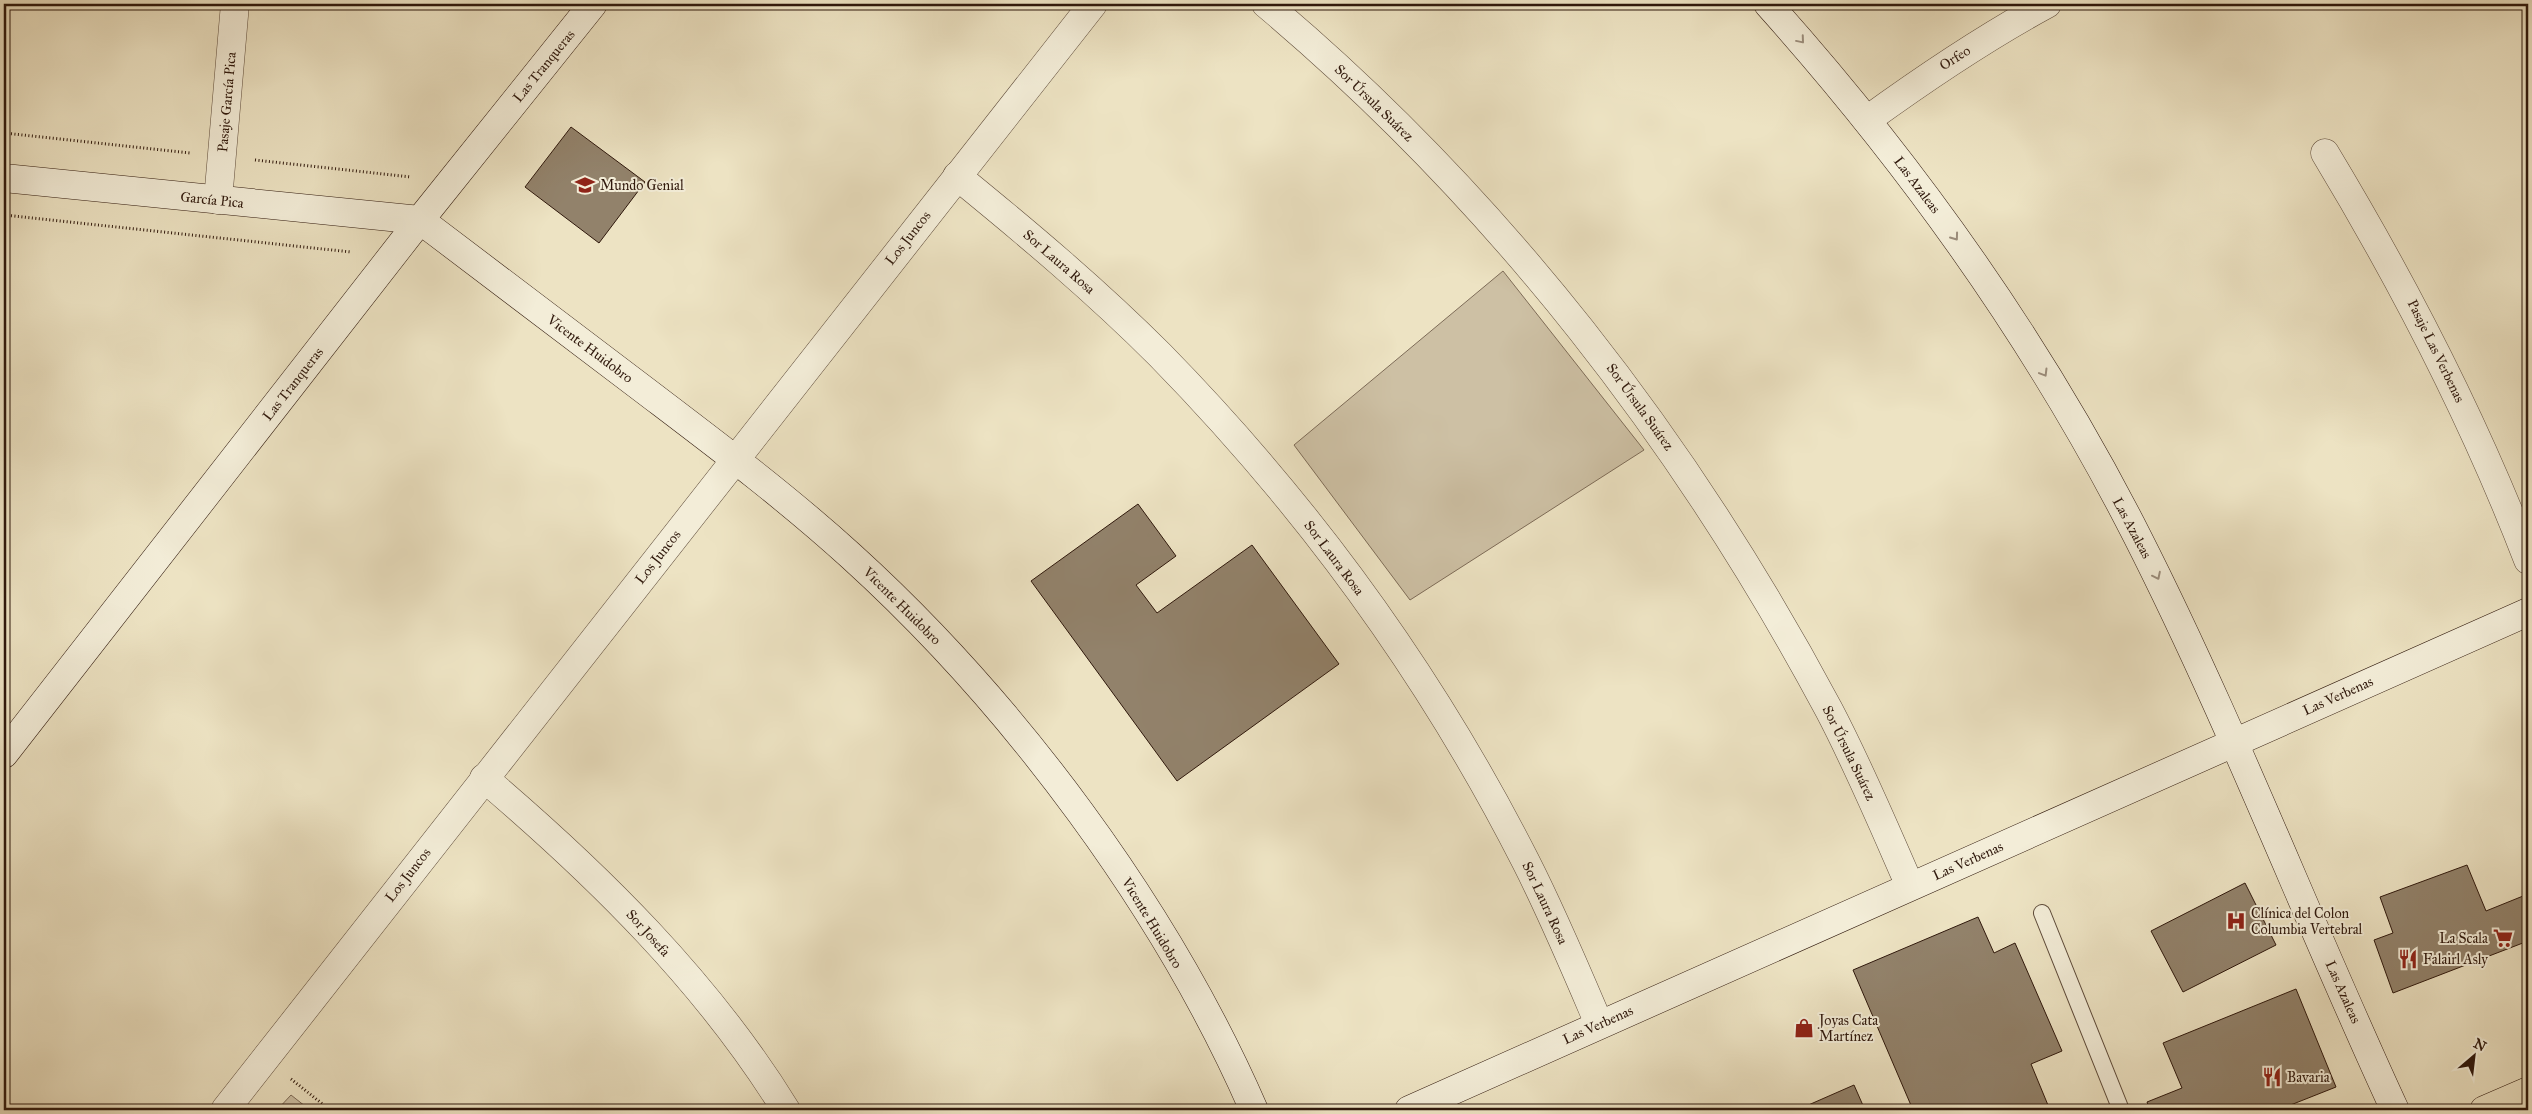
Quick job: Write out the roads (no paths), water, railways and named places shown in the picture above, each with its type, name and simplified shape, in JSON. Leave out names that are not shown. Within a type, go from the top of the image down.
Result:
[{"type":"main road","points":[[2484,1110],[2528,1090]]},
{"type":"street","name":"Pasaje García Pica","points":[[218,200],[235,4]]},
{"type":"street","name":"Los Juncos","points":[[235,1107],[266,1058],[1093,4]]},
{"type":"street","name":"Sor Úrsula Suárez","points":[[1266,4],[1363,91],[1444,172],[1509,242],[1629,390],[1731,540],[1785,630],[1830,713],[1910,886]]},
{"type":"street","name":"Las Azaleas","points":[[1768,4],[1868,120],[1972,261],[2020,334],[2080,433],[2136,534],[2187,638],[2395,1110]]},
{"type":"street","name":"Orfeo","points":[[1868,120],[1932,72],[2000,30],[2047,4]]},
{"type":"street","name":"Las Tranqueras","points":[[4,754],[420,220],[583,7]]},
{"type":"street","name":"Pasaje Las Verbenas","points":[[2325,153],[2409,296],[2446,369],[2482,446],[2528,560]]},
{"type":"street","name":"Sor Laura Rosa","points":[[957,176],[1049,252],[1158,354],[1247,450],[1335,557],[1437,705],[1483,782],[1525,861],[1564,942],[1599,1024]]},
{"type":"street","name":"García Pica","points":[[4,178],[420,220]]},
{"type":"street","name":"Vicente Huidobro","points":[[420,220],[735,458],[809,519],[894,597],[964,669],[1066,794],[1117,865],[1159,932],[1207,1016],[1254,1110]]},
{"type":"street","name":"Las Verbenas","points":[[1409,1110],[2528,612]]},
{"type":"street","name":"Sor Josefa","points":[[484,778],[552,836],[616,897],[675,963],[731,1032],[786,1110]]},
{"type":"lane","points":[[2042,913],[2121,1110]]},
{"type":"place","name":"Mundo Genial","points":[[585,185]]},
{"type":"place","name":"Clínica del Colon Columbia Vertebral","points":[[2236,921]]},
{"type":"place","name":"La Scala","points":[[2503,938]]},
{"type":"place","name":"Falairl Asly","points":[[2408,959]]},
{"type":"place","name":"Joyas Cata Martínez","points":[[1804,1028]]},
{"type":"place","name":"Bavaria","points":[[2272,1077]]}]
